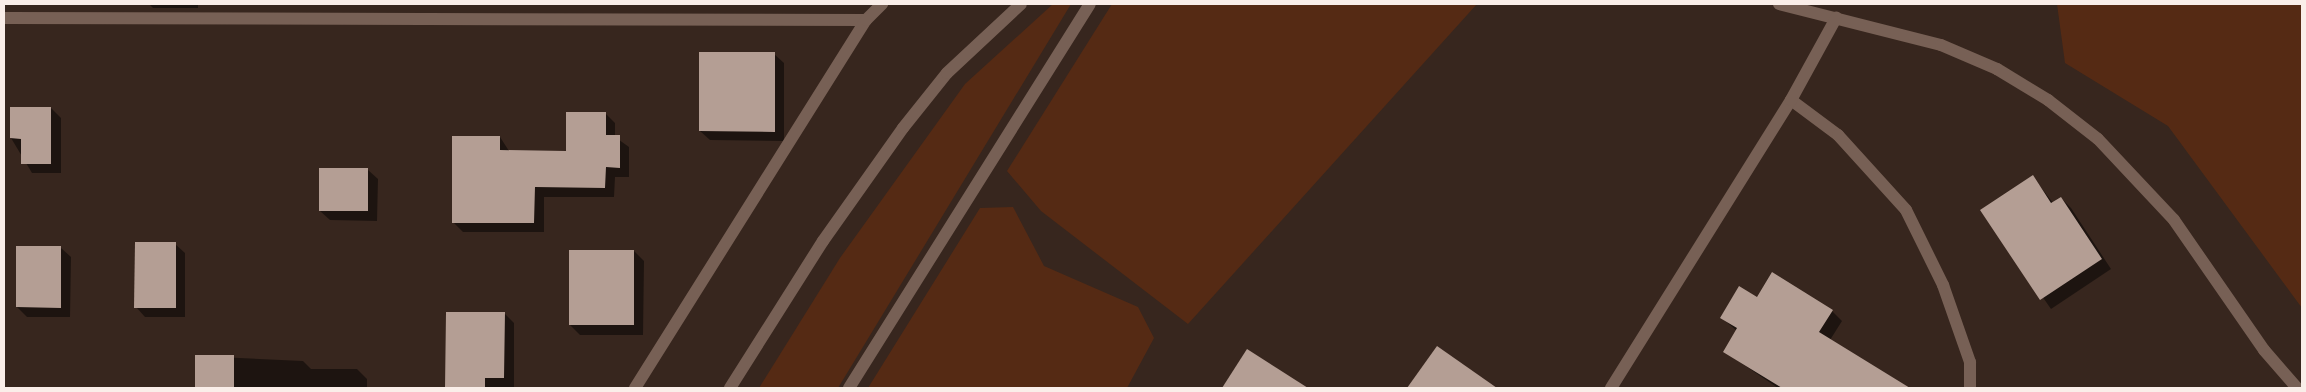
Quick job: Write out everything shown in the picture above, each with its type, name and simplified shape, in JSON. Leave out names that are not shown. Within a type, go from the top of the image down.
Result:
[{"type":"street","points":[[635,388],[866,20],[882,4]]},
{"type":"street","points":[[730,388],[823,241],[903,128],[947,73],[1021,4]]},
{"type":"street","points":[[849,388],[1090,4]]},
{"type":"street","points":[[1779,4],[1941,45],[1997,69],[2098,139],[2174,220],[2264,350],[2297,388]]},
{"type":"street","points":[[4,18],[866,20]]},
{"type":"street","points":[[1611,388],[1791,100],[1836,18]]},
{"type":"street","points":[[1791,100],[1838,134],[1906,210],[1943,285],[1970,362],[1970,388]]},
{"type":"shaded area","points":[[1053,4],[1071,4],[838,388],[759,388],[840,258],[965,84]]},
{"type":"shaded area","points":[[1112,4],[1477,4],[1188,324],[1041,211],[1007,171]]},
{"type":"shaded area","points":[[2057,4],[2302,4],[2302,308],[2168,126],[2065,63]]},
{"type":"shaded area","points":[[1013,207],[1044,266],[1138,307],[1154,338],[1127,388],[868,388],[980,208]]},
{"type":"building","points":[[699,52],[775,52],[775,132],[699,131]]},
{"type":"building","points":[[10,107],[51,107],[51,164],[21,164],[21,139],[10,138]]},
{"type":"building","points":[[566,112],[606,112],[606,135],[620,135],[620,168],[606,167],[605,188],[535,187],[534,223],[452,223],[452,136],[500,136],[500,150],[566,151]]},
{"type":"building","points":[[319,168],[368,168],[368,211],[319,211]]},
{"type":"building","points":[[2033,175],[2051,203],[2061,197],[2102,259],[2040,300],[1980,210]]},
{"type":"building","points":[[135,242],[176,242],[176,308],[134,308]]},
{"type":"building","points":[[16,246],[61,246],[61,308],[16,307]]},
{"type":"building","points":[[569,250],[634,250],[634,325],[569,325]]},
{"type":"building","points":[[1772,272],[1833,310],[1819,332],[1910,388],[1782,388],[1723,352],[1737,328],[1720,318],[1739,286],[1757,297]]},
{"type":"building","points":[[446,312],[505,312],[504,378],[485,378],[485,388],[445,388]]},
{"type":"building","points":[[1437,346],[1497,388],[1407,388]]},
{"type":"building","points":[[1247,349],[1308,388],[1222,388]]},
{"type":"building","points":[[195,355],[234,355],[234,388],[195,388]]}]
